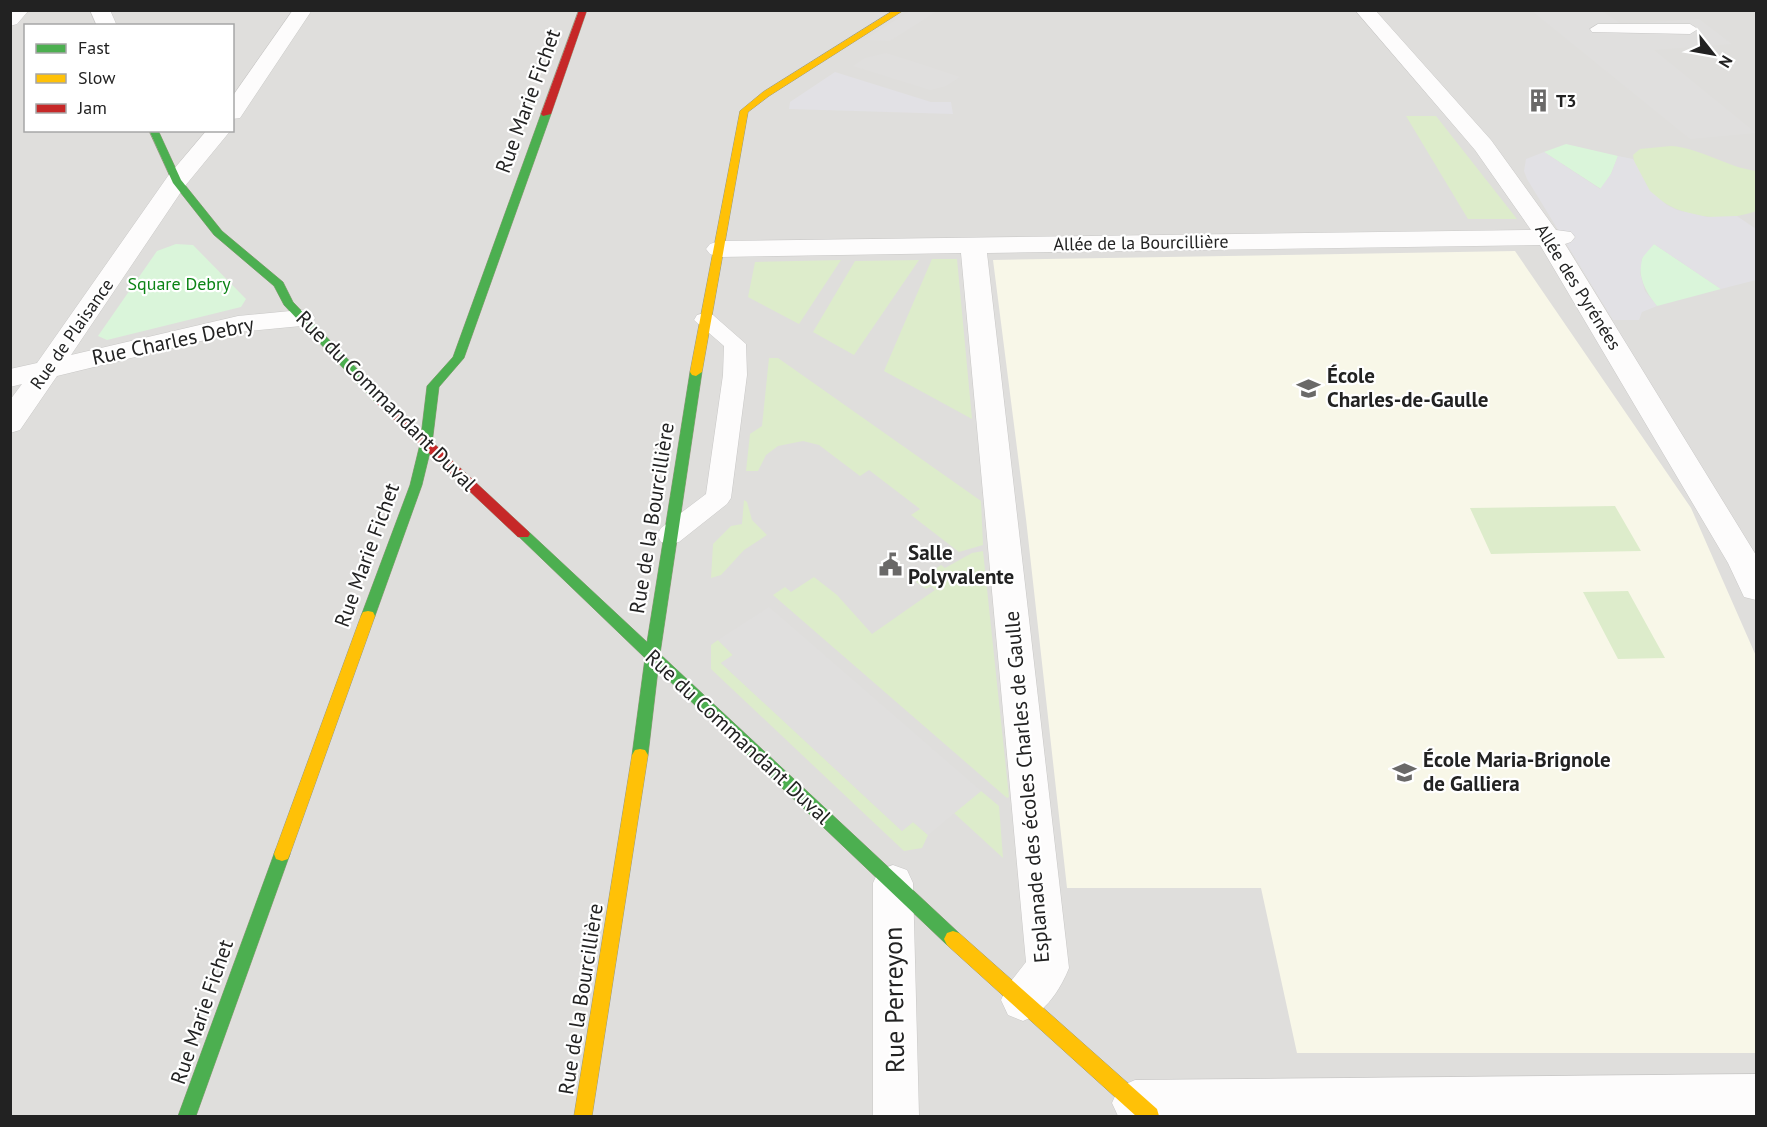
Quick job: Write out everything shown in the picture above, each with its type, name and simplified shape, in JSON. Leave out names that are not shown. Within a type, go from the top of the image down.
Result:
[{"type":"street","points":[[10,20],[20,10]]},
{"type":"street","points":[[100,10],[106,24]]},
{"type":"street","points":[[234,110],[303,10]]},
{"type":"street","name":"Rue Marie Fichet","points":[[187,1116],[416,485],[426,444],[434,386],[458,358],[583,10]]},
{"type":"street","name":"Allée des Pyrénées","points":[[1364,10],[1483,145],[1556,238],[1744,562],[1756,588]]},
{"type":"street","name":"Rue de la Bourcillière","points":[[583,1116],[636,789],[670,535],[705,320],[744,111],[889,13]]},
{"type":"street","name":"Rue du Commandant Duval","points":[[154,132],[176,181],[218,233],[279,284],[288,303],[372,393],[893,883],[1143,1110]]},
{"type":"street","name":"Rue de Plaisance","points":[[10,423],[176,181],[218,132]]},
{"type":"street","name":"Allée de la Bourcillière","points":[[719,249],[1556,238]]},
{"type":"street","name":"Esplanade des écoles Charles de Gaulle","points":[[974,245],[1048,968],[1023,1000]]},
{"type":"street","name":"Rue Charles Debry","points":[[10,378],[238,324],[301,318]]},
{"type":"street","name":"Rue Perreyon","points":[[893,883],[896,1116]]},
{"type":"street","points":[[1143,1110],[1756,1097]]},
{"type":"lane","points":[[1598,29],[1690,29]]},
{"type":"lane","points":[[670,535],[718,498],[735,375],[735,344],[705,320]]},
{"type":"shaded area","points":[[10,11],[1756,11],[1756,1116],[11,1116]]},
{"type":"shaded area","points":[[910,11],[937,11],[890,41],[864,40]]},
{"type":"shaded area","points":[[1532,11],[1602,11],[1621,24],[1699,19],[1732,44],[1654,50],[1756,133],[1690,139]]},
{"type":"shaded area","points":[[886,53],[960,77],[946,86],[930,90],[853,66],[865,58]]},
{"type":"shaded area","points":[[835,72],[931,102],[951,102],[953,114],[789,109],[790,102]]},
{"type":"shaded area","points":[[1544,152],[1600,189],[1611,174],[1618,156],[1633,159],[1650,191],[1667,205],[1677,210],[1707,217],[1737,216],[1756,229],[1756,280],[1721,289],[1654,244],[1642,258],[1640,273],[1645,291],[1657,306],[1642,312],[1639,320],[1613,320],[1527,179],[1524,171],[1526,159]]},
{"type":"shaded area","name":"École Maria-Brignole de Galliera","points":[[1515,251],[1691,508],[1756,656],[1756,1053],[1297,1053],[1261,888],[1067,888],[1026,519],[993,260]]},
{"type":"shaded area","points":[[769,607],[981,791],[928,835],[913,822],[902,831],[721,663],[733,655],[718,640]]},
{"type":"green space","points":[[1406,116],[1436,116],[1517,219],[1468,219]]},
{"type":"green space","points":[[1566,144],[1618,156],[1611,174],[1601,189],[1544,152]]},
{"type":"green space","points":[[1671,146],[1693,150],[1734,166],[1756,171],[1756,211],[1738,216],[1699,216],[1663,202],[1648,190],[1638,174],[1633,155],[1640,149]]},
{"type":"green space","name":"Square Debry","points":[[176,244],[193,245],[246,299],[241,307],[107,340],[98,336],[157,251]]},
{"type":"green space","points":[[1654,244],[1721,289],[1657,306],[1643,283],[1640,266],[1642,258]]},
{"type":"green space","points":[[932,259],[957,259],[972,419],[884,371]]},
{"type":"green space","points":[[841,260],[799,324],[748,297],[755,262]]},
{"type":"green space","points":[[919,260],[854,355],[813,332],[855,261]]},
{"type":"green space","points":[[769,358],[778,358],[981,501],[983,545],[959,552],[911,515],[920,509],[869,470],[860,476],[819,445],[803,441],[778,446],[766,455],[758,471],[746,471],[750,434],[762,426]]},
{"type":"green space","points":[[744,500],[747,502],[752,520],[767,535],[744,550],[721,575],[711,578],[713,544],[731,526],[742,524]]},
{"type":"green space","points":[[1615,506],[1641,551],[1491,554],[1470,508]]},
{"type":"green space","points":[[983,551],[1009,797],[1007,798],[773,595],[785,587],[791,592],[814,577],[837,595],[872,634],[935,590],[931,586],[926,589],[916,582],[941,565],[945,568],[972,553]]},
{"type":"green space","points":[[1628,591],[1665,658],[1618,659],[1583,592]]},
{"type":"green space","points":[[718,640],[733,655],[721,663],[902,831],[913,822],[928,835],[922,848],[904,851],[711,669],[711,645]]},
{"type":"green space","points":[[981,791],[999,806],[1003,858],[954,813]]},
{"type":"traffic: fast","points":[[368,616],[416,485],[426,444],[433,386],[458,358],[546,114]]},
{"type":"traffic: fast","points":[[154,132],[176,181],[218,233],[279,284],[288,303],[381,401]]},
{"type":"traffic: fast","points":[[640,755],[660,595],[696,372]]},
{"type":"traffic: fast","points":[[523,534],[953,939]]},
{"type":"traffic: fast","points":[[187,1116],[282,854]]},
{"type":"traffic: slow","points":[[696,372],[744,111],[766,94],[900,10]]},
{"type":"traffic: slow","points":[[282,854],[368,616]]},
{"type":"traffic: slow","points":[[583,1116],[640,755]]},
{"type":"traffic: slow","points":[[953,939],[1150,1116]]},
{"type":"traffic: jam","points":[[546,114],[583,10]]},
{"type":"traffic: jam","points":[[381,401],[523,534]]},
{"type":"place","name":"T3","points":[[1538,101]]},
{"type":"place","name":"École Charles-de-Gaulle","points":[[1309,388]]},
{"type":"place","name":"Salle Polyvalente","points":[[890,565]]},
{"type":"place","name":"École Maria-Brignole de Galliera","points":[[1405,772]]}]
